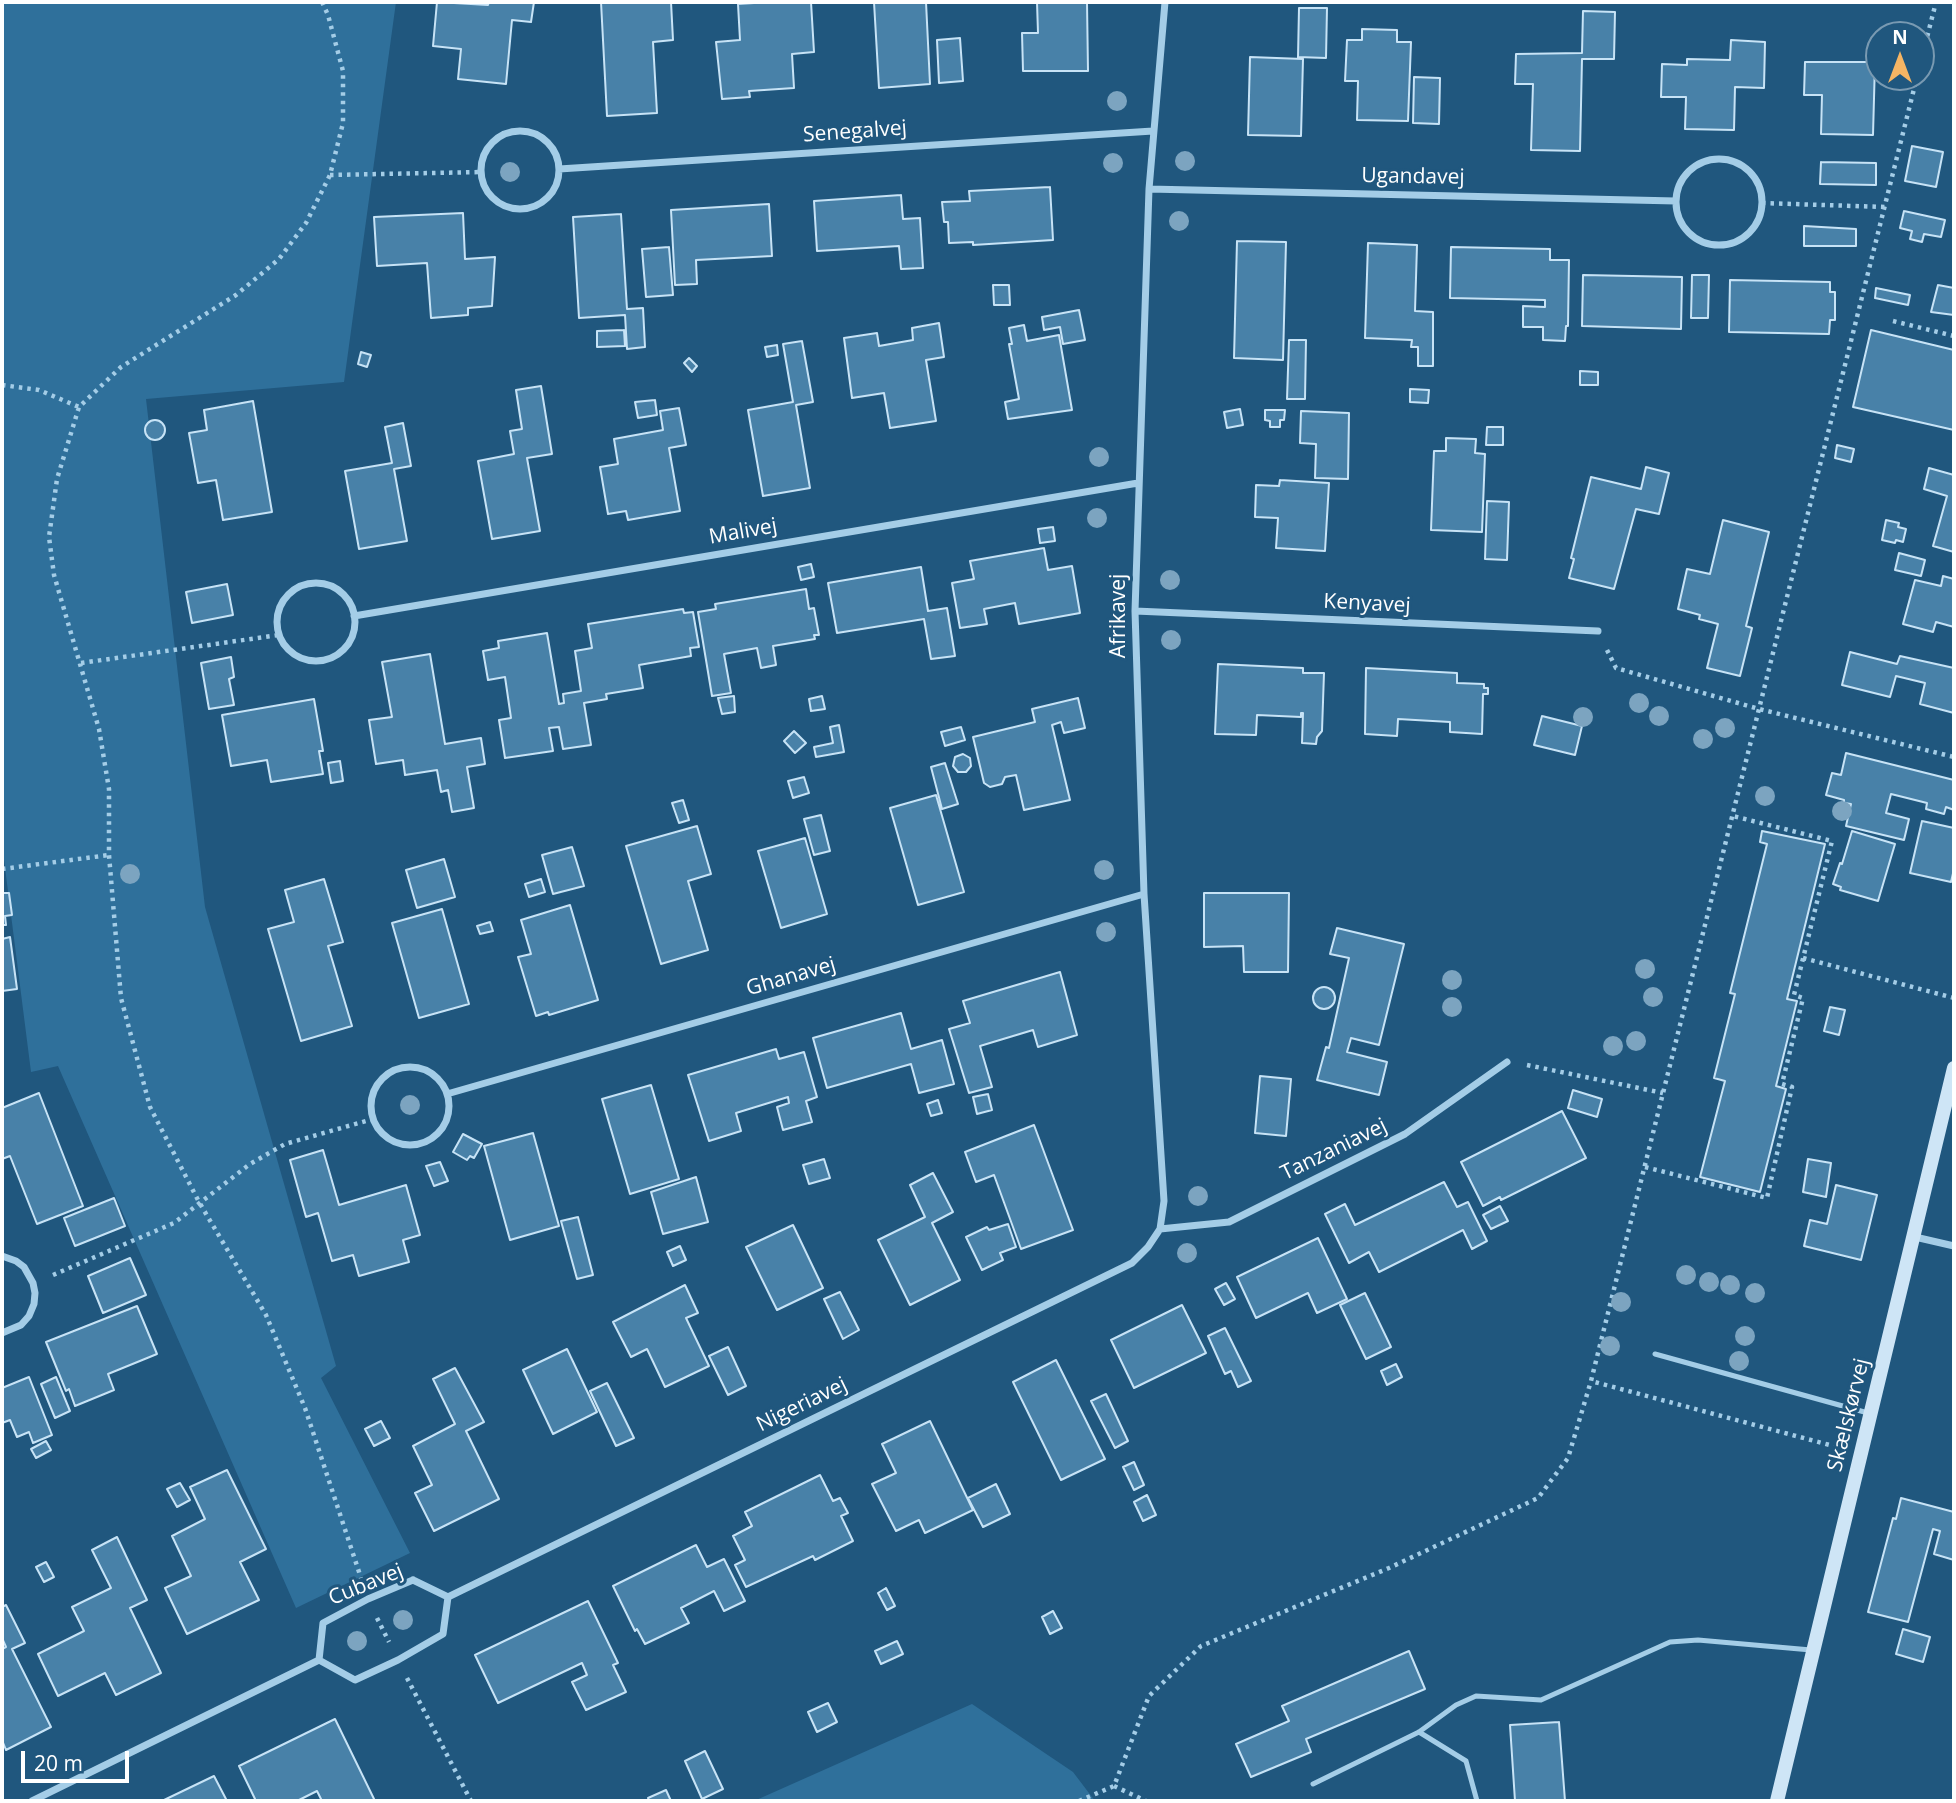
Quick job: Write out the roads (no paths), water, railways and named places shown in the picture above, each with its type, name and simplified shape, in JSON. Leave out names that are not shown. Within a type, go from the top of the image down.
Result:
[{"type":"street","name":"Afrikavej","points":[[1160,1229],[1164,1201],[1144,894],[1135,611],[1149,189],[1165,2]]},
{"type":"street","points":[[519,131],[542,138],[551,146],[559,169],[551,194],[541,203],[529,208],[502,205],[485,186],[482,172],[483,160],[496,139],[519,131]]},
{"type":"street","name":"Senegalvej","points":[[559,169],[1153,131]]},
{"type":"street","points":[[1713,159],[1727,160],[1747,170],[1760,188],[1762,203],[1754,228],[1744,237],[1718,245],[1704,243],[1683,226],[1676,201],[1679,186],[1687,173],[1699,164],[1713,159]]},
{"type":"street","name":"Ugandavej","points":[[1149,189],[1676,201]]},
{"type":"street","name":"Malivej","points":[[354,616],[1138,483]]},
{"type":"street","points":[[307,584],[332,586],[350,604],[354,616],[354,629],[341,651],[318,660],[294,654],[279,635],[276,622],[285,598],[295,589],[307,584]]},
{"type":"street","name":"Kenyavej","points":[[1135,611],[1598,632]]},
{"type":"street","name":"Ghanavej","points":[[447,1094],[1144,894]]},
{"type":"street","name":"Tanzaniavej","points":[[1160,1229],[1229,1222],[1405,1134],[1507,1062]]},
{"type":"street","points":[[409,1067],[433,1074],[447,1094],[447,1121],[440,1132],[429,1141],[402,1145],[379,1131],[373,1119],[370,1107],[372,1095],[386,1075],[397,1069],[409,1067]]},
{"type":"street","name":"Skælskørvej","points":[[1777,1801],[1954,1068]]},
{"type":"street","name":"Nigeriavej","points":[[448,1597],[1132,1262],[1148,1247],[1160,1229]]},
{"type":"street","points":[[1915,1237],[1954,1246]]},
{"type":"street","points":[[2,1256],[24,1267],[33,1283],[34,1304],[21,1325],[2,1333]]},
{"type":"street","name":"Cubavej","points":[[319,1660],[323,1623],[368,1599],[413,1580],[448,1597]]},
{"type":"street","points":[[32,1801],[319,1660],[355,1679],[398,1660],[443,1634],[448,1597]]},
{"type":"lane","points":[[1655,1354],[1871,1414]]},
{"type":"lane","points":[[1314,1784],[1419,1731],[1456,1705],[1476,1696],[1541,1700],[1670,1642],[1699,1640],[1814,1650]]},
{"type":"lane","points":[[1419,1731],[1466,1760],[1478,1801]]}]
